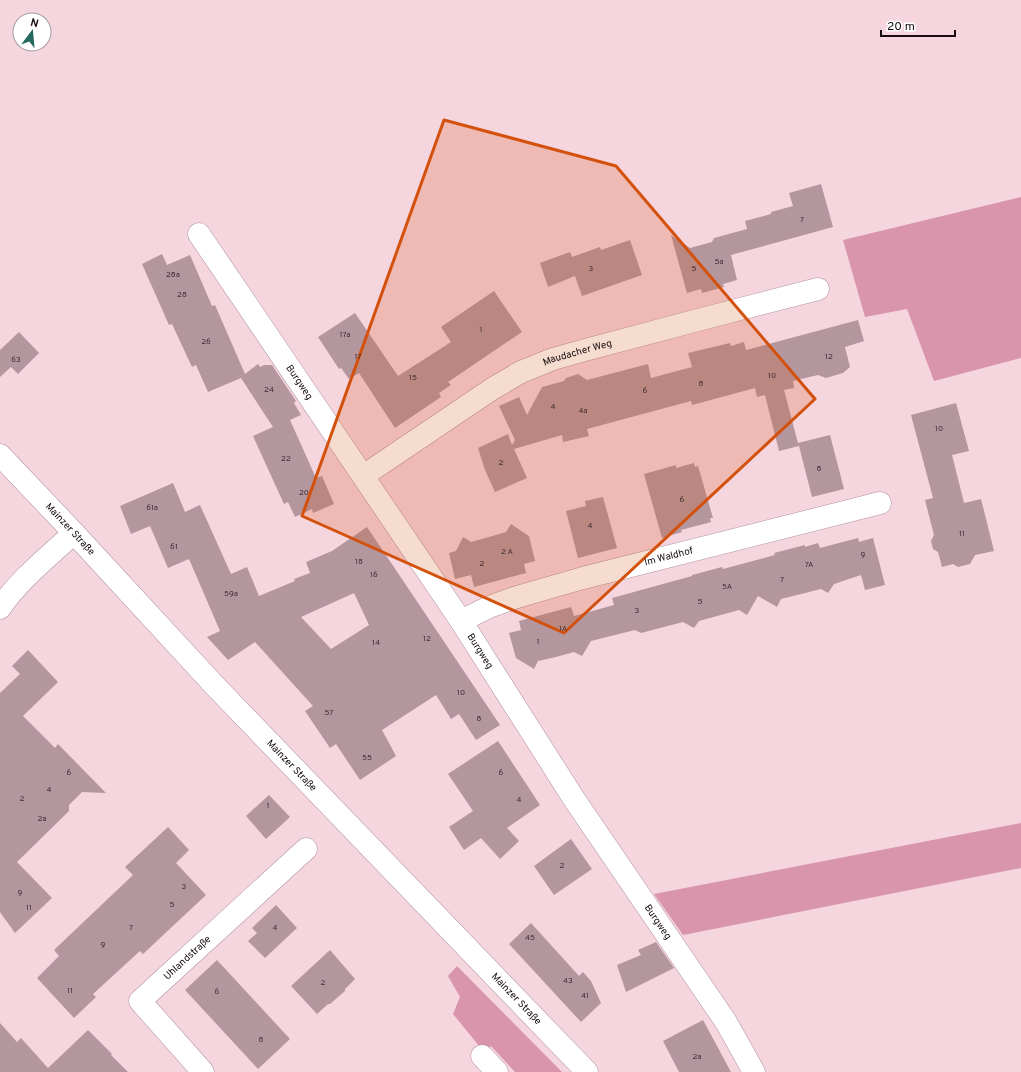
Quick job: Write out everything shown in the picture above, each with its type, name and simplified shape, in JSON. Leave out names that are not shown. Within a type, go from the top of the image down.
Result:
[{"type":"street","name":"Burgweg","points":[[199,234],[461,621],[574,799],[726,1022],[754,1072]]},
{"type":"street","name":"Maudacher Weg","points":[[363,476],[492,389],[521,372],[553,359],[585,350],[818,289]]},
{"type":"street","name":"Mainzer Straße","points":[[0,455],[216,687],[586,1072]]},
{"type":"street","name":"Im Waldhof","points":[[461,621],[489,607],[517,596],[880,503]]},
{"type":"street","points":[[0,608],[6,598],[34,569],[74,533]]},
{"type":"street","name":"Uhlandstraße","points":[[203,1072],[140,1001],[306,849]]},
{"type":"street","points":[[482,1056],[497,1072]]},
{"type":"highlighted area","points":[[444,120],[616,166],[815,399],[564,633],[302,516]]},
{"type":"shaded area","points":[[1021,197],[1021,358],[934,381],[907,309],[865,317],[843,240]]},
{"type":"shaded area","points":[[1021,823],[1021,868],[683,935],[654,894]]},
{"type":"shaded area","points":[[457,966],[562,1072],[515,1072],[491,1046],[484,1052],[453,1014],[460,997],[448,976]]},
{"type":"building","points":[[821,184],[833,227],[731,255],[737,280],[723,284],[724,287],[702,293],[701,289],[687,293],[671,235],[690,248],[712,242],[714,238],[747,229],[745,221],[793,206],[789,193]]},
{"type":"building","points":[[630,240],[642,275],[582,296],[575,276],[548,287],[540,263],[570,252],[572,257],[600,247],[601,250]]},
{"type":"building","points":[[162,254],[167,265],[190,255],[212,306],[215,305],[245,374],[258,364],[260,367],[264,365],[272,365],[296,401],[294,403],[301,415],[290,420],[316,478],[322,476],[334,504],[313,513],[312,509],[295,517],[288,502],[284,504],[253,436],[273,427],[241,378],[208,392],[196,365],[192,367],[172,324],[169,325],[142,264]]},
{"type":"building","points":[[494,291],[522,332],[448,382],[451,385],[439,393],[441,397],[395,428],[359,373],[349,379],[341,368],[339,369],[318,337],[355,313],[398,376],[451,342],[441,327]]},
{"type":"building","points":[[858,320],[864,341],[845,347],[850,367],[843,373],[826,378],[818,375],[793,381],[794,388],[784,390],[798,443],[830,435],[844,489],[812,497],[799,446],[779,451],[765,395],[757,397],[755,388],[692,405],[691,401],[587,429],[589,436],[563,442],[562,435],[514,449],[527,478],[495,492],[485,470],[478,448],[508,434],[512,445],[515,440],[499,406],[519,397],[527,415],[542,387],[564,381],[566,378],[578,374],[587,380],[648,364],[651,378],[692,367],[688,353],[730,343],[731,346],[744,342],[746,350]]},
{"type":"building","points":[[19,332],[39,353],[18,374],[11,367],[0,377],[0,350]]},
{"type":"building","points":[[956,403],[969,451],[952,455],[964,503],[981,499],[994,551],[975,555],[970,564],[958,567],[953,564],[942,567],[938,552],[933,549],[931,541],[934,535],[925,500],[933,498],[911,415]]},
{"type":"building","points":[[694,463],[695,467],[698,466],[713,518],[710,518],[711,522],[681,530],[682,532],[662,538],[644,474],[676,465],[676,468]]},
{"type":"building","points":[[173,483],[185,512],[200,505],[231,574],[247,567],[259,596],[310,573],[306,562],[332,551],[367,527],[500,725],[476,740],[459,714],[451,719],[436,695],[382,730],[396,756],[360,780],[336,744],[330,748],[305,711],[313,706],[255,642],[228,660],[207,637],[220,631],[189,559],[168,568],[150,526],[131,534],[120,506]],"holes":[[[354,593],[369,625],[331,649],[301,617]]]},
{"type":"building","points":[[603,497],[617,548],[578,558],[566,511],[586,506],[585,501]]},
{"type":"building","points":[[511,524],[529,536],[535,561],[524,564],[526,573],[474,587],[471,575],[455,579],[449,553],[456,551],[463,537],[471,542],[506,532]]},
{"type":"building","points":[[858,538],[859,542],[873,538],[885,585],[865,590],[861,575],[834,584],[828,593],[821,589],[781,599],[777,607],[758,596],[747,615],[739,610],[699,621],[694,628],[683,622],[641,633],[635,630],[591,641],[582,656],[574,652],[538,661],[534,669],[516,658],[509,633],[521,630],[519,621],[571,607],[574,616],[614,605],[612,598],[692,575],[722,567],[723,569],[805,545],[805,547],[818,543],[820,548]]},
{"type":"building","points":[[28,650],[58,682],[23,716],[55,748],[58,744],[106,793],[82,792],[69,805],[69,811],[17,862],[52,898],[15,933],[0,912],[0,693],[20,674],[12,666]]},
{"type":"building","points":[[498,741],[540,805],[507,828],[519,841],[500,859],[481,838],[464,850],[449,827],[473,811],[448,774]]},
{"type":"building","points":[[269,795],[290,817],[266,839],[246,816]]},
{"type":"building","points":[[168,827],[189,850],[176,863],[206,895],[143,954],[140,951],[93,994],[96,997],[74,1018],[37,978],[59,956],[54,950],[133,875],[125,867]]},
{"type":"building","points":[[571,839],[592,869],[554,895],[534,866]]},
{"type":"building","points":[[276,905],[297,928],[265,958],[248,941],[257,933],[252,928]]},
{"type":"building","points":[[531,923],[579,976],[583,972],[591,981],[601,1003],[581,1022],[509,944]]},
{"type":"building","points":[[656,942],[674,968],[626,992],[617,965],[641,955],[638,950]]},
{"type":"building","points":[[330,950],[355,979],[345,989],[345,991],[317,1014],[291,986]]},
{"type":"building","points":[[217,960],[290,1039],[258,1069],[185,990]]},
{"type":"building","points":[[703,1020],[731,1072],[679,1072],[663,1041]]},
{"type":"building","points":[[0,1023],[17,1042],[21,1038],[48,1068],[88,1030],[128,1072],[0,1072]]}]
